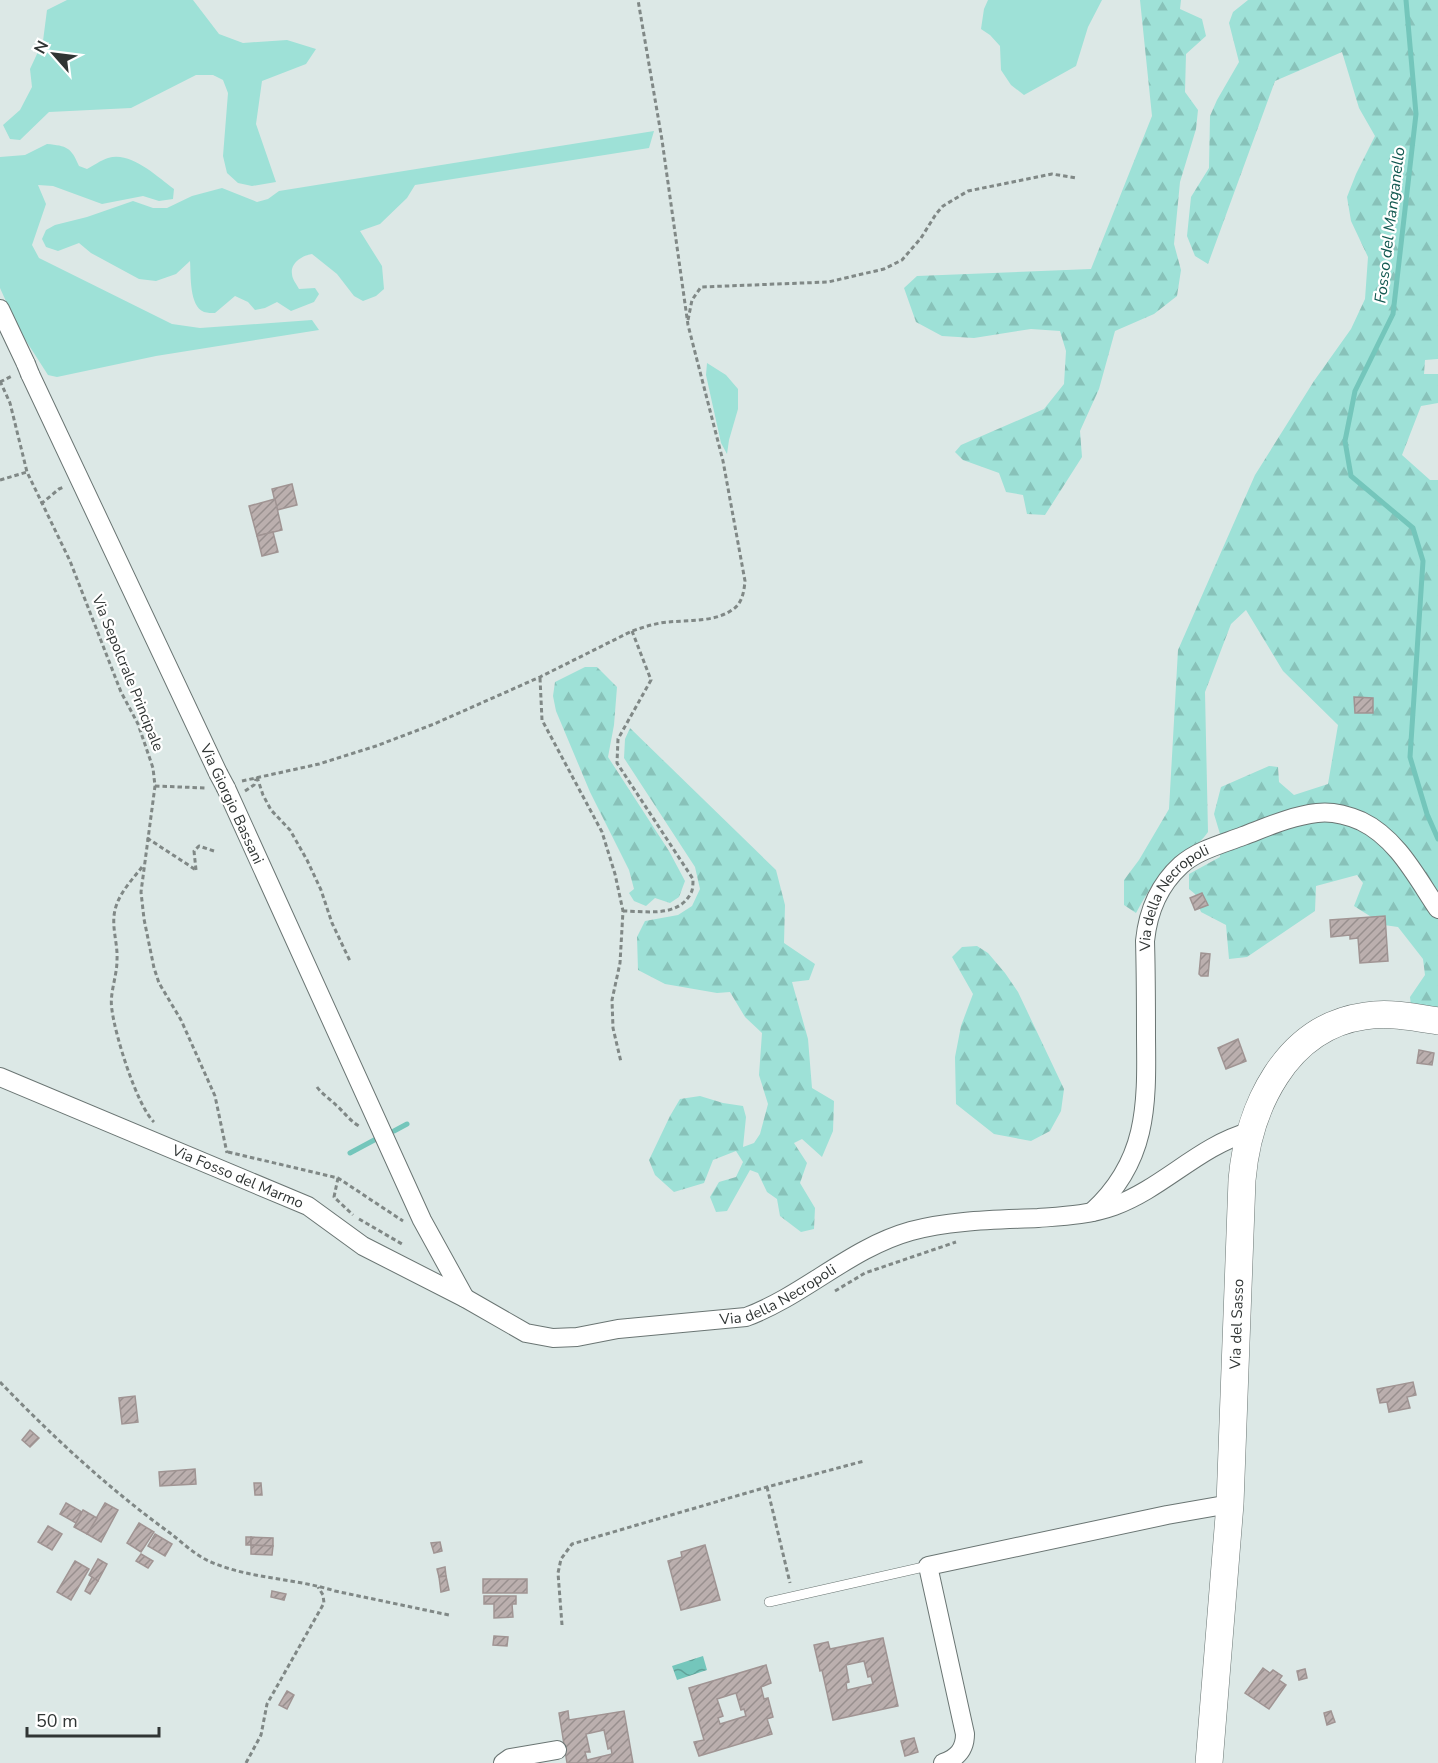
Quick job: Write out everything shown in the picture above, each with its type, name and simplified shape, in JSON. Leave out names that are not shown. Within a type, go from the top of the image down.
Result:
[{"type":"street","name":"Via Giorgio Bassani","points":[[0,309],[428,1231],[465,1298]]},
{"type":"street","name":"Via della Necropoli","points":[[1090,1213],[1102,1202],[1121,1177],[1142,1127],[1147,1087],[1145,941],[1147,923],[1155,899],[1180,866],[1207,850],[1284,820],[1318,813],[1338,814],[1360,821],[1387,839],[1410,867],[1438,909]]},
{"type":"street","name":"Via del Sasso","points":[[1209,1763],[1230,1504],[1242,1180],[1249,1132],[1263,1097],[1282,1067],[1302,1045],[1322,1030],[1348,1019],[1367,1015],[1393,1015],[1438,1021]]},
{"type":"street","name":"Via Fosso del Marmo","points":[[0,1077],[308,1206],[363,1246],[465,1298]]},
{"type":"street","name":"Via della Necropoli","points":[[465,1298],[526,1333],[553,1338],[577,1337],[618,1329],[746,1317],[766,1309],[887,1238],[953,1223],[1090,1213],[1136,1197],[1210,1149],[1233,1137],[1249,1132]]},
{"type":"street","points":[[943,1763],[953,1759],[961,1751],[965,1734],[928,1566],[1167,1515],[1230,1504]]},
{"type":"street","points":[[503,1763],[510,1758],[557,1750]]},
{"type":"lane","points":[[769,1602],[928,1566]]},
{"type":"path","points":[[154,786],[222,783],[257,777],[320,764],[376,746],[434,724],[540,677],[632,631],[667,622],[707,619],[722,615],[733,610],[744,594],[745,581],[723,460],[688,325],[662,140],[638,0]]},
{"type":"path","points":[[688,325],[692,300],[701,287],[828,282],[884,269],[902,260],[921,238],[943,206],[968,191],[1052,174],[1076,178]]},
{"type":"path","name":"Via Sepolcrale Principale","points":[[0,381],[10,403],[27,472],[70,561],[121,692],[138,724],[153,768],[154,786],[141,892],[144,919],[159,983],[181,1020],[215,1096],[226,1151],[338,1178]]},
{"type":"path","points":[[0,480],[27,472]]},
{"type":"path","points":[[41,504],[59,489],[69,486]]},
{"type":"path","points":[[623,911],[670,911],[679,906],[691,893],[693,879],[616,763],[618,739],[651,680],[632,631]]},
{"type":"path","points":[[540,677],[542,720],[602,832],[623,911],[620,963],[612,1000],[613,1028],[621,1062]]},
{"type":"path","points":[[257,777],[271,810],[290,830],[307,860],[350,962]]},
{"type":"path","points":[[147,838],[196,870],[194,851],[199,846],[214,851]]},
{"type":"path","points":[[143,865],[125,888],[116,909],[114,929],[117,961],[111,1009],[121,1047],[138,1094],[149,1117],[156,1123]]},
{"type":"path","points":[[317,1087],[339,1107],[350,1121],[365,1130],[380,1128]]},
{"type":"path","points":[[403,1245],[355,1217],[334,1197],[338,1178],[403,1221],[428,1231]]},
{"type":"path","points":[[828,1295],[865,1273],[963,1240]]},
{"type":"path","points":[[0,1382],[33,1416],[127,1500],[208,1561],[234,1571],[317,1586],[335,1592],[449,1615]]},
{"type":"path","points":[[562,1625],[558,1573],[561,1559],[572,1544],[864,1461]]},
{"type":"path","points":[[767,1487],[794,1597]]},
{"type":"path","points":[[246,1763],[261,1735],[267,1704],[324,1603],[323,1595],[317,1586]]},
{"type":"green space","points":[[67,0],[193,0],[219,34],[243,43],[287,40],[316,49],[306,64],[262,81],[256,124],[276,182],[252,186],[238,183],[227,173],[223,156],[228,93],[223,80],[213,75],[196,75],[131,108],[49,112],[20,140],[10,139],[3,125],[20,110],[32,87],[30,69],[43,41],[47,10]]},
{"type":"green space","points":[[988,0],[1102,0],[1088,27],[1076,66],[1024,95],[1011,85],[1001,70],[1000,46],[981,29]]},
{"type":"green space","points":[[1140,0],[1181,0],[1180,9],[1202,19],[1206,36],[1186,54],[1185,92],[1198,110],[1196,129],[1180,182],[1174,244],[1181,270],[1177,296],[1154,314],[1115,331],[1099,389],[1080,431],[1082,457],[1045,515],[1027,514],[1023,495],[1006,492],[999,473],[963,460],[955,452],[961,445],[1044,409],[1064,384],[1066,351],[1060,331],[1031,329],[974,338],[942,336],[916,322],[904,288],[917,276],[1091,269],[1152,116]]},
{"type":"green space","points":[[1248,0],[1438,0],[1438,359],[1425,360],[1424,374],[1438,374],[1438,403],[1421,406],[1402,455],[1430,480],[1438,480],[1438,1013],[1411,1006],[1410,997],[1425,975],[1423,959],[1398,927],[1384,925],[1354,906],[1363,883],[1357,875],[1316,886],[1315,911],[1247,957],[1229,959],[1226,925],[1201,912],[1195,894],[1189,889],[1189,874],[1220,857],[1220,834],[1214,814],[1221,787],[1269,766],[1278,767],[1279,782],[1294,795],[1328,784],[1338,725],[1283,671],[1246,610],[1231,624],[1205,692],[1208,832],[1199,842],[1171,862],[1152,886],[1136,913],[1124,905],[1124,880],[1139,860],[1169,809],[1178,650],[1255,475],[1314,381],[1351,329],[1365,299],[1368,257],[1351,221],[1347,197],[1375,136],[1359,108],[1342,52],[1275,81],[1208,264],[1195,256],[1187,236],[1191,197],[1209,168],[1210,116],[1239,62],[1229,23],[1233,12]]},
{"type":"green space","points":[[654,131],[649,148],[415,185],[407,198],[380,224],[360,231],[382,266],[384,289],[376,296],[363,301],[354,296],[337,274],[312,254],[298,260],[293,266],[292,274],[299,289],[315,288],[319,294],[314,302],[291,311],[277,302],[255,310],[248,302],[235,296],[215,313],[205,312],[199,309],[193,297],[190,261],[176,274],[156,281],[139,279],[91,253],[79,243],[58,251],[46,247],[42,239],[46,230],[55,225],[133,201],[153,208],[167,208],[192,196],[222,188],[257,202],[268,199],[279,191]]},
{"type":"green space","points":[[47,144],[68,149],[79,166],[87,169],[108,158],[117,157],[134,161],[174,189],[173,199],[159,201],[143,196],[102,204],[53,186],[38,185],[46,204],[32,245],[39,258],[172,324],[200,328],[312,320],[319,330],[156,356],[57,377],[48,375],[19,330],[0,288],[0,157],[25,155]]},
{"type":"green space","points":[[707,363],[726,375],[738,389],[738,409],[727,454],[721,443],[706,375]]},
{"type":"green space","points":[[585,667],[597,667],[617,687],[614,725],[608,757],[669,851],[685,881],[679,897],[670,903],[655,898],[646,906],[634,901],[629,893],[634,889],[629,870],[590,792],[556,711],[553,696],[555,682]]},
{"type":"green space","points":[[630,728],[776,870],[785,905],[784,943],[815,964],[809,980],[792,982],[808,1039],[812,1088],[834,1101],[833,1131],[822,1157],[802,1139],[794,1143],[807,1163],[800,1183],[815,1208],[814,1229],[801,1232],[780,1216],[777,1199],[767,1192],[758,1173],[750,1170],[727,1211],[716,1212],[710,1197],[719,1182],[736,1177],[743,1162],[736,1151],[713,1160],[704,1183],[674,1192],[655,1175],[649,1160],[680,1099],[700,1096],[743,1106],[746,1117],[743,1147],[754,1143],[760,1134],[768,1104],[759,1075],[762,1033],[745,1017],[730,992],[717,993],[665,984],[638,970],[637,937],[645,921],[678,915],[692,906],[700,889],[695,867],[624,758],[625,739]]},
{"type":"green space","points":[[977,946],[988,953],[1018,992],[1064,1089],[1061,1111],[1050,1131],[1031,1141],[994,1134],[956,1104],[955,1057],[961,1026],[973,994],[952,957],[962,947]]},
{"type":"water","points":[[703,1656],[707,1670],[677,1680],[672,1666]]},
{"type":"building","points":[[292,484],[297,505],[277,510],[272,489]]},
{"type":"building","points":[[275,499],[282,530],[257,536],[249,506]]},
{"type":"building","points":[[273,532],[278,552],[262,556],[257,536]]},
{"type":"building","points":[[1354,697],[1373,698],[1373,713],[1355,713]]},
{"type":"building","points":[[1202,893],[1208,905],[1195,910],[1190,898]]},
{"type":"building","points":[[1385,916],[1388,961],[1360,963],[1358,938],[1350,939],[1350,935],[1331,937],[1330,920]]},
{"type":"building","points":[[1201,953],[1210,954],[1208,976],[1199,974]]},
{"type":"building","points":[[1238,1039],[1246,1061],[1226,1069],[1218,1048]]},
{"type":"building","points":[[1419,1050],[1434,1053],[1432,1065],[1417,1063]]},
{"type":"building","points":[[1413,1382],[1416,1395],[1407,1397],[1410,1408],[1389,1412],[1387,1402],[1380,1403],[1377,1389]]},
{"type":"building","points":[[135,1396],[138,1422],[122,1424],[119,1398]]},
{"type":"building","points":[[30,1430],[39,1438],[30,1447],[22,1440]]},
{"type":"building","points":[[195,1469],[196,1484],[160,1486],[159,1472]]},
{"type":"building","points":[[254,1483],[261,1483],[262,1495],[255,1495]]},
{"type":"building","points":[[66,1503],[82,1512],[76,1523],[60,1514]]},
{"type":"building","points":[[105,1503],[118,1510],[101,1542],[87,1534]]},
{"type":"building","points":[[83,1510],[97,1518],[87,1534],[74,1527]]},
{"type":"building","points":[[139,1523],[154,1532],[141,1552],[127,1543]]},
{"type":"building","points":[[48,1526],[62,1534],[52,1550],[38,1542]]},
{"type":"building","points":[[155,1534],[172,1544],[165,1556],[148,1546]]},
{"type":"building","points":[[246,1537],[251,1537],[251,1545],[246,1545]]},
{"type":"building","points":[[251,1537],[273,1538],[273,1546],[251,1545]]},
{"type":"building","points":[[440,1542],[442,1551],[434,1553],[431,1543]]},
{"type":"building","points":[[251,1545],[273,1546],[272,1555],[251,1554]]},
{"type":"building","points":[[705,1545],[720,1600],[681,1610],[668,1561],[682,1557],[681,1552]]},
{"type":"building","points":[[141,1554],[153,1561],[148,1568],[136,1561]]},
{"type":"building","points":[[98,1559],[107,1564],[98,1581],[89,1575]]},
{"type":"building","points":[[75,1561],[89,1569],[71,1600],[57,1592]]},
{"type":"building","points":[[445,1567],[446,1576],[439,1577],[437,1569]]},
{"type":"building","points":[[446,1576],[449,1590],[441,1592],[439,1577]]},
{"type":"building","points":[[92,1577],[98,1581],[90,1594],[85,1591]]},
{"type":"building","points":[[483,1579],[527,1579],[527,1593],[483,1593]]},
{"type":"building","points":[[272,1591],[286,1594],[284,1600],[271,1597]]},
{"type":"building","points":[[484,1596],[516,1596],[516,1604],[512,1604],[513,1617],[494,1618],[494,1604],[484,1604]]},
{"type":"building","points":[[494,1636],[508,1637],[507,1646],[493,1645]]},
{"type":"building","points":[[883,1638],[898,1706],[833,1720],[814,1645],[828,1642],[830,1649]],"holes":[[[864,1661],[868,1677],[871,1676],[873,1684],[847,1690],[846,1683],[849,1682],[846,1665]]]},
{"type":"building","points":[[766,1665],[771,1683],[761,1687],[764,1699],[768,1698],[773,1717],[767,1719],[772,1734],[699,1756],[694,1742],[704,1740],[689,1688]],"holes":[[[736,1693],[741,1710],[744,1709],[746,1716],[720,1724],[718,1718],[723,1716],[717,1699]]]},
{"type":"building","points":[[1263,1668],[1270,1673],[1273,1670],[1282,1676],[1279,1680],[1286,1685],[1269,1709],[1245,1693]]},
{"type":"building","points":[[1305,1669],[1307,1678],[1299,1680],[1297,1671]]},
{"type":"building","points":[[287,1691],[294,1695],[287,1709],[279,1705]]},
{"type":"building","points":[[568,1711],[569,1720],[624,1711],[633,1763],[567,1763],[559,1713]],"holes":[[[604,1730],[608,1749],[611,1748],[612,1754],[587,1760],[585,1752],[590,1752],[586,1734]]]},
{"type":"building","points":[[1331,1711],[1335,1722],[1327,1725],[1324,1713]]},
{"type":"building","points":[[914,1738],[918,1752],[905,1756],[901,1741]]},
{"type":"waterway","name":"Fosso del Manganello","points":[[1406,0],[1416,114],[1393,314],[1355,391],[1345,441],[1351,476],[1413,528],[1423,561],[1410,757],[1427,814],[1438,839]]},
{"type":"waterway","points":[[394,1131],[407,1124]]},
{"type":"waterway","points":[[350,1153],[378,1138]]}]
